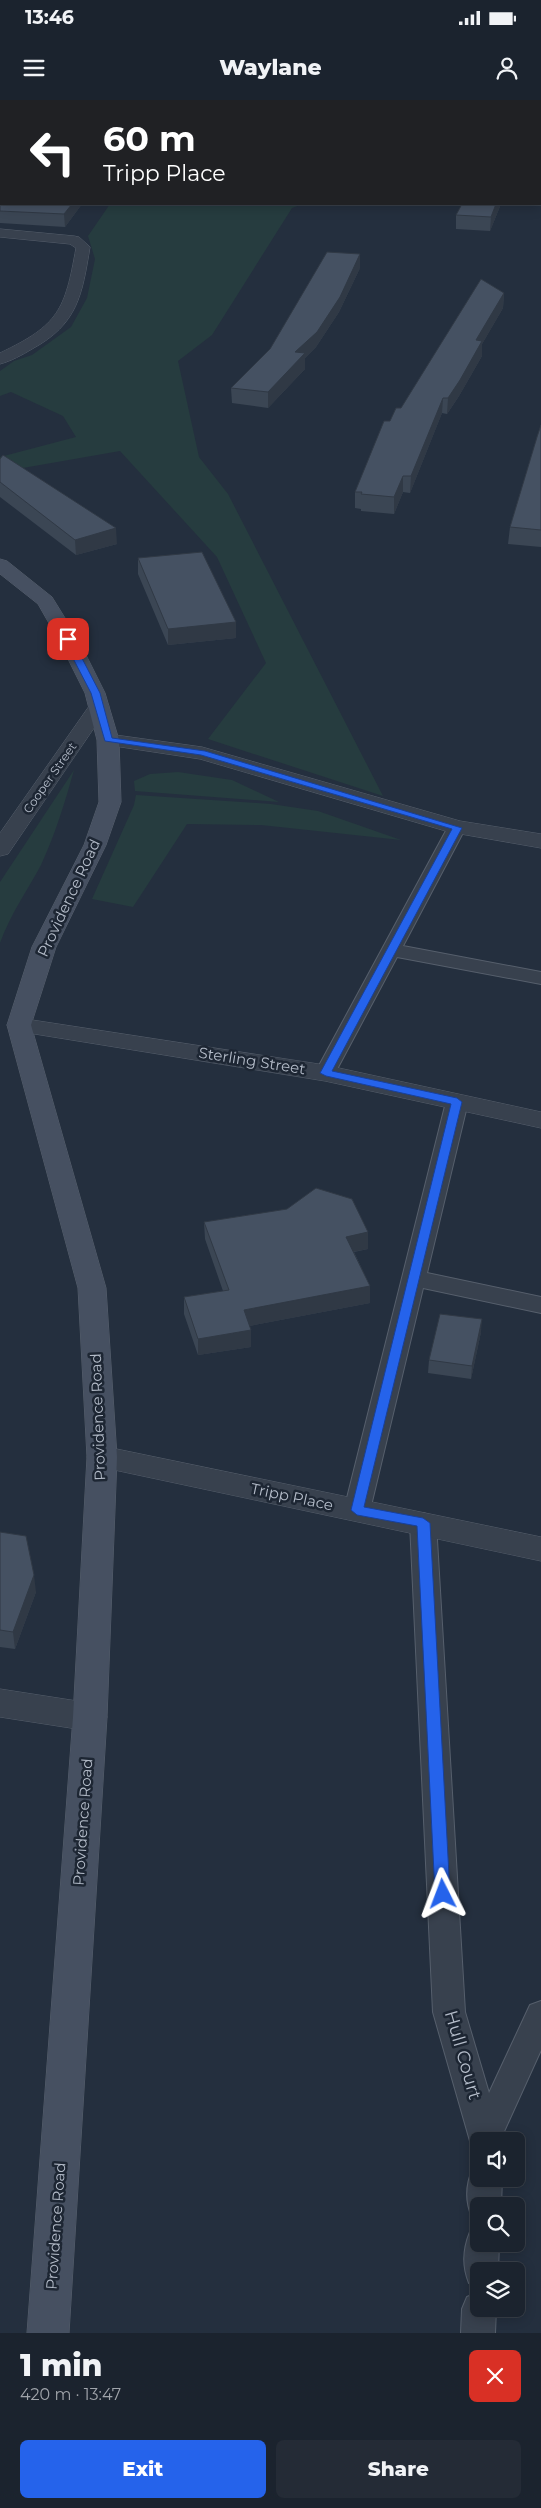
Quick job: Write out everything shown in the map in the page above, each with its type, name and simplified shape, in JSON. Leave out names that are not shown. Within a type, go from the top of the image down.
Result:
[{"type":"main road","name":"Providence Road","points":[[0,566],[45,601],[96,693],[108,740],[110,802],[95,845],[44,947],[19,1025],[92,1288],[102,1457],[90,1716],[48,2333]]},
{"type":"street","points":[[0,233],[74,240],[83,248],[73,298],[57,325],[31,344],[0,359]]},
{"type":"street","name":"Cooper Street","points":[[0,849],[99,706]]},
{"type":"street","points":[[108,740],[202,753],[457,828],[541,841]]},
{"type":"street","name":"Sterling Street","points":[[19,1025],[326,1073],[541,1120]]},
{"type":"street","name":"Tripp Place","points":[[102,1457],[541,1549]]},
{"type":"street","points":[[0,1703],[90,1716]]},
{"type":"lane","points":[[326,1073],[457,828]]},
{"type":"lane","points":[[392,950],[541,978]]},
{"type":"lane","points":[[357,1510],[457,1102]]},
{"type":"lane","points":[[414,1278],[541,1305]]},
{"type":"lane","name":"Hull Court","points":[[423,1523],[449,2012],[484,2132]]},
{"type":"lane","points":[[489,2132],[541,2015]]},
{"type":"lane","points":[[478,2333],[479,2317]]},
{"type":"green space","points":[[109,205],[300,205],[292,208],[212,335],[178,361],[199,457],[228,494],[383,796],[208,739],[266,663],[217,557],[120,451],[0,472],[0,457],[76,437],[63,416],[11,392],[0,396],[0,371],[14,361],[32,355],[71,327],[87,298],[95,259],[88,236]]},
{"type":"green space","points":[[74,770],[46,854],[0,943],[0,882]]},
{"type":"green space","points":[[178,772],[232,780],[279,802],[135,791],[134,781],[150,774]]},
{"type":"green space","points":[[136,795],[271,804],[318,811],[401,840],[261,825],[187,824],[133,907],[92,899],[134,805]]},
{"type":"building","points":[[0,205],[71,205],[64,214],[0,211]]},
{"type":"building","points":[[461,205],[496,205],[491,217],[456,215]]},
{"type":"building","points":[[327,252],[360,254],[340,297],[317,332],[295,352],[305,353],[268,392],[231,388],[270,349]]},
{"type":"building","points":[[481,279],[504,293],[476,340],[482,341],[460,380],[448,398],[443,398],[411,476],[403,476],[394,497],[355,492],[384,421],[390,421],[396,408],[401,408]]},
{"type":"building","points":[[541,425],[541,530],[510,527],[537,437]]},
{"type":"building","points":[[3,455],[116,528],[75,540],[0,482],[0,459]]},
{"type":"building","points":[[202,552],[236,622],[168,629],[138,558]]},
{"type":"building","points":[[316,1188],[352,1199],[368,1232],[346,1237],[370,1286],[244,1310],[251,1330],[198,1339],[184,1297],[229,1290],[204,1222],[287,1209]]},
{"type":"building","points":[[440,1314],[482,1319],[472,1366],[429,1360]]},
{"type":"building","points":[[0,1532],[26,1536],[34,1575],[13,1632],[0,1630]]},
{"type":"route","points":[[68,639],[96,693],[108,740],[202,753],[457,828],[326,1073],[457,1102],[357,1510],[423,1523],[443,1894]]}]
